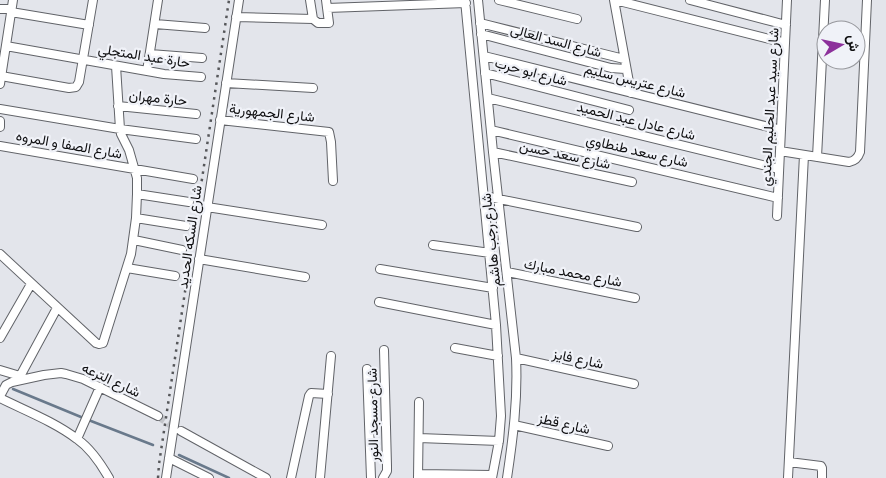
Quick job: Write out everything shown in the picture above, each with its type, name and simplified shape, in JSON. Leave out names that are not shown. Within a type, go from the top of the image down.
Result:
[{"type":"street","points":[[13,0],[1,80],[69,88],[76,87],[79,82],[93,0]]},
{"type":"street","points":[[147,72],[158,0]]},
{"type":"street","name":"شارع السكه الحديد","points":[[166,478],[238,0]]},
{"type":"street","points":[[310,0],[313,19]]},
{"type":"street","name":"شارع رجب هاشم","points":[[478,0],[518,381],[507,478]]},
{"type":"street","points":[[499,0],[577,19]]},
{"type":"street","points":[[630,93],[615,0],[785,43]]},
{"type":"street","points":[[690,0],[786,25]]},
{"type":"street","name":"شارع سيد عبد الحليم الجندي","points":[[777,216],[787,0]]},
{"type":"street","points":[[817,157],[825,0]]},
{"type":"street","points":[[780,151],[849,162],[856,159],[860,152],[867,0]]},
{"type":"street","points":[[236,17],[313,19],[318,23],[329,23],[327,4],[465,2]]},
{"type":"street","name":"شارع رجب هاشم","points":[[465,2],[490,253],[498,356],[500,429],[492,476]]},
{"type":"street","points":[[0,9],[89,25]]},
{"type":"street","points":[[480,23],[624,59]]},
{"type":"street","points":[[154,24],[205,28]]},
{"type":"street","name":"شارع السد العالى","points":[[481,34],[611,68],[626,69]]},
{"type":"street","name":"حارة عبد المتجلي","points":[[6,46],[147,72],[201,77]]},
{"type":"street","points":[[150,54],[202,58]]},
{"type":"street","name":"شارع عتريس سليم","points":[[484,56],[781,130]]},
{"type":"street","points":[[1,258],[96,343],[103,343],[128,268],[134,240],[136,218],[137,178],[129,150],[120,129],[116,66]]},
{"type":"street","name":"شارع ابو حرب","points":[[485,73],[629,110]]},
{"type":"street","points":[[226,83],[313,88]]},
{"type":"street","name":"شارع عادل عبد الحميد","points":[[488,98],[779,169]]},
{"type":"street","name":"حارة مهران","points":[[118,106],[196,114]]},
{"type":"street","name":"شارع الصفا و المروه","points":[[0,109],[120,129],[196,139]]},
{"type":"street","name":"شارع الجمهورية","points":[[220,120],[328,132],[333,181]]},
{"type":"street","points":[[0,121],[0,127]]},
{"type":"street","name":"شارع سعد طنطاوي","points":[[491,130],[778,198]]},
{"type":"street","name":"شارع الصفا و المروه","points":[[0,146],[193,179]]},
{"type":"street","name":"شارع سعد حسن","points":[[493,152],[632,182]]},
{"type":"street","points":[[788,478],[804,155]]},
{"type":"street","points":[[137,194],[189,202]]},
{"type":"street","points":[[484,196],[637,227]]},
{"type":"street","points":[[207,207],[322,225]]},
{"type":"street","points":[[136,218],[186,226]]},
{"type":"street","points":[[134,240],[182,250]]},
{"type":"street","points":[[433,245],[490,253]]},
{"type":"street","points":[[199,259],[305,277]]},
{"type":"street","points":[[128,268],[174,276]]},
{"type":"street","points":[[380,269],[493,288]]},
{"type":"street","name":"شارع محمد مبارك","points":[[507,272],[635,298]]},
{"type":"street","points":[[0,338],[31,284]]},
{"type":"street","points":[[379,302],[496,325]]},
{"type":"street","points":[[57,308],[19,378],[6,385],[0,397],[77,439],[94,456],[107,477]]},
{"type":"street","points":[[455,348],[498,356]]},
{"type":"street","name":"شارع مسجد النور","points":[[383,478],[387,472],[384,350]]},
{"type":"street","points":[[320,478],[331,356]]},
{"type":"street","name":"شارع فايز","points":[[516,358],[634,384]]},
{"type":"street","points":[[367,369],[371,478]]},
{"type":"street","name":"شارع الترعه","points":[[0,370],[19,378],[61,373],[75,375],[158,416]]},
{"type":"street","points":[[77,439],[100,387]]},
{"type":"street","points":[[291,478],[309,396],[311,393],[328,394]]},
{"type":"street","points":[[419,402],[418,476],[492,476]]},
{"type":"street","name":"شارع قطز","points":[[500,429],[513,428],[608,446]]},
{"type":"street","points":[[181,431],[266,478]]},
{"type":"street","points":[[419,438],[499,441]]},
{"type":"street","points":[[169,458],[209,478]]},
{"type":"street","points":[[789,462],[821,466],[822,478]]},
{"type":"waterway","points":[[13,389],[81,417]]},
{"type":"waterway","points":[[91,421],[153,445]]},
{"type":"waterway","points":[[179,455],[229,478]]},
{"type":"tunnel","points":[[158,416],[179,430]]},
{"type":"railway","points":[[158,478],[229,0]]}]
